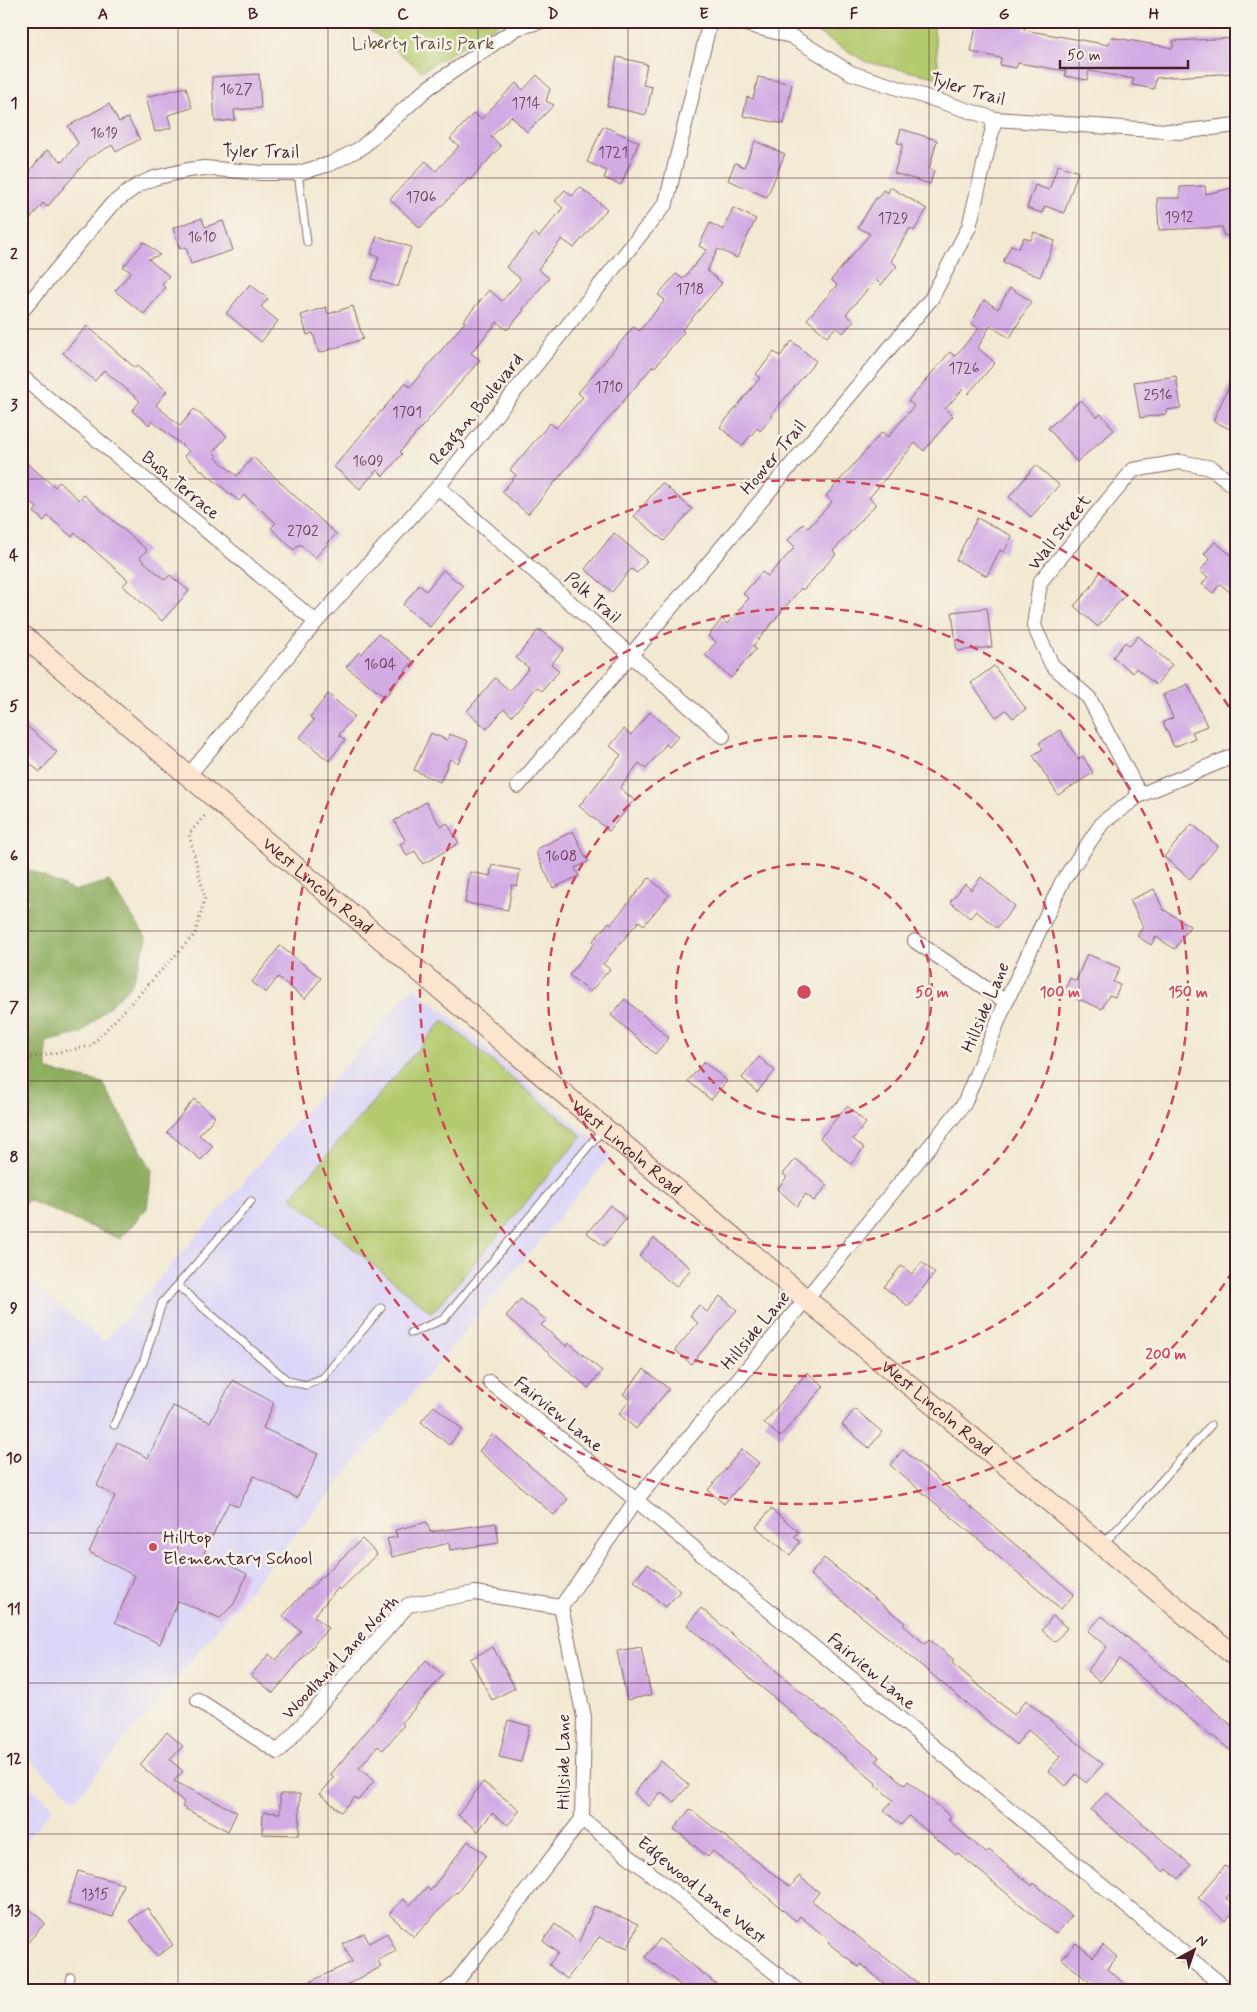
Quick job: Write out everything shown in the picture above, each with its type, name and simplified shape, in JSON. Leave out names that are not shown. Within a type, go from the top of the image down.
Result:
[{"type":"street","name":"Tyler Trail","points":[[21,312],[112,204],[138,185],[154,178],[204,168],[262,173],[298,173],[330,164],[361,148],[428,88],[517,28],[542,21]]},
{"type":"street","name":"Reagan Boulevard","points":[[188,776],[316,622],[438,487],[666,202],[710,21]]},
{"type":"street","name":"Tyler Trail","points":[[734,21],[791,36],[851,73],[995,119],[1180,132],[1236,125]]},
{"type":"street","name":"Hoover Trail","points":[[518,786],[931,299],[969,227],[995,119]]},
{"type":"street","name":"Bush Terrace","points":[[21,376],[316,622]]},
{"type":"street","name":"Wall Street","points":[[1140,795],[1089,698],[1052,665],[1048,657],[1034,626],[1040,582],[1134,470],[1180,462],[1212,468],[1236,488]]},
{"type":"street","name":"Polk Trail","points":[[438,487],[723,736]]},
{"type":"street","name":"West Lincoln Road","points":[[21,634],[806,1299],[1236,1657]]},
{"type":"street","name":"Hillside Lane","points":[[451,1989],[582,1819],[584,1717],[561,1607],[636,1500],[806,1299],[964,1104],[1006,1002],[1062,882],[1103,822],[1140,795],[1236,755]]},
{"type":"street","points":[[915,941],[1006,1002]]},
{"type":"street","name":"Fairview Lane","points":[[490,1382],[636,1500],[1229,1991]]},
{"type":"street","name":"Woodland Lane North","points":[[198,1700],[278,1752],[408,1605],[475,1593],[561,1607]]},
{"type":"street","name":"Edgewood Lane West","points":[[582,1819],[798,1991]]},
{"type":"lane","points":[[298,173],[307,242]]},
{"type":"lane","points":[[410,1333],[444,1319],[604,1128]]},
{"type":"lane","points":[[114,1425],[144,1360],[162,1303],[251,1201]]},
{"type":"lane","points":[[178,1286],[288,1381],[306,1385],[323,1378],[381,1308]]},
{"type":"lane","points":[[1102,1545],[1140,1506],[1211,1425]]},
{"type":"lane","points":[[68,1991],[71,1977]]},
{"type":"path","points":[[21,1059],[91,1046],[195,934],[205,898],[188,834],[218,801]]},
{"type":"shaded area","name":"Hilltop Elementary School","points":[[414,987],[611,1155],[75,1800],[21,1752],[21,1274],[104,1342]]},
{"type":"shaded area","points":[[21,1779],[54,1807],[21,1846]]},
{"type":"green space","name":"Liberty Trails Park","points":[[359,21],[503,21],[422,71]]},
{"type":"green space","points":[[790,21],[933,21],[940,78],[866,62],[810,28]]},
{"type":"green space","points":[[21,866],[74,891],[109,881],[147,939],[131,985],[82,1033],[46,1042],[47,1070],[103,1083],[152,1170],[147,1208],[120,1239],[28,1200],[21,1208],[21,917],[29,899],[21,890]]},
{"type":"green space","points":[[443,1020],[582,1136],[432,1313],[291,1197]]},
{"type":"building","points":[[977,21],[1013,21],[1025,24],[1024,30],[1109,45],[1111,37],[1173,48],[1173,41],[1236,38],[1236,73],[1156,78],[1154,89],[1132,85],[1134,79],[1089,71],[1087,80],[1065,76],[1066,71],[1018,63],[1016,68],[1000,65],[1001,58],[971,52]]},
{"type":"building","points":[[617,57],[647,64],[643,85],[652,87],[646,115],[607,106]]},
{"type":"building","points":[[259,74],[261,108],[234,110],[235,120],[215,122],[212,77]]},
{"type":"building","points":[[537,75],[550,89],[546,101],[554,105],[527,132],[511,116],[491,137],[501,146],[470,180],[469,178],[420,228],[390,199],[426,161],[436,171],[459,146],[450,139],[474,113],[481,119],[516,83],[523,90]]},
{"type":"building","points":[[758,77],[792,84],[784,124],[743,116],[747,97],[753,99]]},
{"type":"building","points":[[186,87],[192,108],[168,115],[171,128],[155,132],[146,97]]},
{"type":"building","points":[[109,104],[119,122],[128,118],[140,139],[116,152],[112,145],[89,158],[47,207],[43,203],[21,230],[21,181],[47,150],[62,162],[78,143],[68,126]]},
{"type":"building","points":[[603,126],[639,142],[621,185],[604,178],[607,171],[587,162]]},
{"type":"building","points":[[901,129],[937,140],[929,169],[934,171],[930,184],[894,173],[903,144],[897,143]]},
{"type":"building","points":[[755,141],[785,154],[767,197],[728,180],[735,163],[744,167]]},
{"type":"building","points":[[1058,165],[1078,172],[1064,213],[1045,206],[1042,213],[1027,208],[1035,185],[1049,190]]},
{"type":"building","points":[[1205,186],[1206,194],[1236,187],[1236,234],[1224,236],[1222,227],[1159,230],[1157,198],[1180,198],[1180,187]]},
{"type":"building","points":[[580,187],[607,209],[574,248],[562,239],[538,269],[549,278],[524,310],[507,330],[497,322],[471,353],[480,360],[400,452],[402,454],[383,476],[377,470],[360,489],[334,467],[405,383],[410,387],[465,322],[463,321],[489,290],[502,301],[521,279],[506,267],[535,233],[539,237],[563,208],[555,201],[565,190],[572,196]]},
{"type":"building","points":[[890,187],[927,209],[914,231],[910,228],[891,261],[897,266],[881,285],[876,280],[846,314],[854,321],[843,333],[836,327],[827,337],[807,319],[837,285],[831,280],[870,234],[858,227],[876,198],[883,190],[888,193]]},
{"type":"building","points":[[733,208],[756,219],[737,258],[718,249],[707,271],[722,283],[682,330],[684,332],[655,367],[653,366],[528,514],[502,492],[516,475],[510,470],[550,423],[556,428],[583,397],[578,393],[634,326],[639,331],[665,300],[658,295],[676,274],[683,279],[707,250],[699,246],[710,223],[723,230]]},
{"type":"building","points":[[202,218],[205,227],[223,221],[233,250],[191,264],[186,247],[180,249],[173,228]]},
{"type":"building","points":[[1034,232],[1055,241],[1040,277],[1003,262],[1011,245],[1019,248],[1024,237],[1031,240]]},
{"type":"building","points":[[377,236],[411,247],[398,287],[372,279],[379,257],[371,254]]},
{"type":"building","points":[[144,242],[160,255],[148,259],[169,276],[162,284],[165,288],[144,314],[115,291],[131,272],[123,267]]},
{"type":"building","points":[[250,284],[268,299],[261,307],[278,321],[261,342],[226,313]]},
{"type":"building","points":[[1010,288],[1031,301],[1010,338],[990,326],[978,348],[995,363],[968,394],[963,389],[945,409],[953,416],[924,451],[915,443],[869,498],[876,504],[833,551],[836,554],[803,590],[801,588],[753,646],[756,649],[731,678],[705,655],[716,642],[708,636],[722,619],[727,624],[749,598],[743,594],[762,572],[768,576],[795,547],[788,540],[803,524],[808,528],[832,502],[826,496],[882,432],[888,437],[914,406],[908,401],[950,352],[955,356],[979,328],[971,324],[984,300],[998,309]]},
{"type":"building","points":[[353,306],[363,339],[319,353],[313,333],[307,335],[301,315],[326,307],[328,314]]},
{"type":"building","points":[[87,326],[135,368],[137,366],[167,391],[156,405],[180,426],[194,409],[227,436],[213,452],[217,456],[216,458],[237,476],[253,457],[336,534],[315,558],[300,544],[294,550],[271,528],[276,523],[244,495],[239,501],[184,456],[189,451],[152,421],[149,425],[132,411],[140,401],[104,370],[95,381],[63,353]]},
{"type":"building","points":[[792,341],[816,361],[760,431],[757,428],[742,446],[720,427],[760,378],[756,374],[774,352],[780,356]]},
{"type":"building","points":[[1236,371],[1236,416],[1230,429],[1213,421]]},
{"type":"building","points":[[1176,376],[1181,408],[1166,410],[1166,414],[1140,418],[1134,382]]},
{"type":"building","points":[[1081,400],[1097,417],[1101,414],[1114,430],[1077,462],[1048,428]]},
{"type":"building","points":[[21,458],[55,487],[59,482],[79,500],[84,495],[147,550],[140,558],[165,580],[170,575],[189,591],[162,621],[123,586],[128,580],[75,533],[72,537],[48,516],[44,521],[34,512],[37,508],[21,494]]},
{"type":"building","points":[[1036,465],[1059,485],[1031,517],[1009,497]]},
{"type":"building","points":[[662,483],[692,509],[664,541],[634,516]]},
{"type":"building","points":[[977,518],[1012,536],[1004,552],[1000,550],[987,576],[956,560]]},
{"type":"building","points":[[614,533],[647,561],[637,573],[631,569],[612,592],[585,569]]},
{"type":"building","points":[[1215,542],[1236,559],[1236,585],[1230,592],[1220,584],[1213,593],[1202,584],[1208,577],[1200,571],[1210,559],[1204,554]]},
{"type":"building","points":[[443,570],[463,586],[430,627],[403,605],[419,585],[426,591]]},
{"type":"building","points":[[1100,572],[1125,595],[1098,627],[1074,606],[1091,587]]},
{"type":"building","points":[[987,608],[992,647],[957,651],[952,612]]},
{"type":"building","points":[[539,629],[564,649],[551,664],[559,671],[542,691],[537,687],[512,716],[504,709],[487,729],[467,711],[495,678],[510,691],[529,668],[516,658]]},
{"type":"building","points":[[378,634],[413,661],[385,697],[346,667],[359,652],[362,654]]},
{"type":"building","points":[[1138,636],[1172,665],[1156,685],[1136,668],[1133,673],[1113,657],[1125,642],[1130,646]]},
{"type":"building","points":[[994,666],[1026,709],[1013,718],[1006,710],[996,717],[971,683]]},
{"type":"building","points":[[1188,684],[1207,726],[1192,732],[1195,738],[1174,747],[1163,722],[1173,718],[1163,695]]},
{"type":"building","points":[[328,694],[354,716],[339,735],[345,740],[329,761],[300,737],[314,720],[310,717]]},
{"type":"building","points":[[650,712],[679,736],[669,747],[666,744],[646,769],[639,763],[620,788],[634,800],[609,831],[579,806],[621,755],[610,746],[624,729],[631,735]]},
{"type":"building","points":[[21,721],[57,752],[40,772],[21,756]]},
{"type":"building","points":[[1060,730],[1078,759],[1083,756],[1093,773],[1058,795],[1033,755],[1043,749],[1039,743]]},
{"type":"building","points":[[431,733],[447,740],[450,734],[468,741],[458,763],[450,759],[440,782],[414,770]]},
{"type":"building","points":[[426,802],[441,827],[447,823],[459,843],[423,864],[415,851],[407,856],[400,844],[406,841],[394,821]]},
{"type":"building","points":[[1192,824],[1218,846],[1190,879],[1164,857]]},
{"type":"building","points":[[573,831],[588,862],[575,868],[579,876],[553,888],[537,855],[537,849]]},
{"type":"building","points":[[492,865],[520,870],[517,886],[512,885],[508,910],[465,903],[470,872],[490,876]]},
{"type":"building","points":[[981,877],[1015,906],[997,928],[976,911],[970,918],[950,902],[965,884],[971,890]]},
{"type":"building","points":[[649,878],[669,895],[644,925],[639,921],[603,964],[610,969],[590,992],[569,975],[595,943],[593,941],[609,922],[611,924]]},
{"type":"building","points":[[1154,889],[1163,909],[1190,926],[1175,949],[1156,937],[1151,945],[1137,936],[1143,927],[1130,900]]},
{"type":"building","points":[[280,946],[321,978],[305,999],[278,977],[266,993],[252,982]]},
{"type":"building","points":[[1087,954],[1120,968],[1113,982],[1120,985],[1115,997],[1109,995],[1102,1009],[1064,993],[1070,978],[1076,981]]},
{"type":"building","points":[[625,999],[669,1038],[655,1054],[611,1015]]},
{"type":"building","points":[[759,1057],[775,1071],[757,1092],[742,1078]]},
{"type":"building","points":[[704,1062],[727,1081],[711,1100],[688,1081]]},
{"type":"building","points":[[194,1099],[215,1117],[199,1135],[213,1146],[201,1160],[167,1132]]},
{"type":"building","points":[[847,1106],[866,1123],[853,1139],[864,1148],[851,1164],[820,1138]]},
{"type":"building","points":[[796,1159],[827,1185],[814,1201],[806,1194],[797,1206],[777,1189],[787,1177],[783,1174]]},
{"type":"building","points":[[610,1205],[626,1219],[604,1246],[587,1233]]},
{"type":"building","points":[[654,1238],[691,1269],[676,1287],[639,1256]]},
{"type":"building","points":[[922,1262],[935,1273],[908,1306],[884,1287],[901,1266],[912,1274]]},
{"type":"building","points":[[720,1296],[737,1310],[691,1364],[675,1350],[698,1323],[690,1316],[699,1305],[707,1312]]},
{"type":"building","points":[[521,1299],[546,1320],[541,1325],[567,1347],[569,1343],[602,1371],[588,1388],[506,1316]]},
{"type":"building","points":[[644,1369],[669,1389],[636,1429],[619,1414],[630,1400],[623,1394]]},
{"type":"building","points":[[807,1372],[824,1386],[780,1437],[764,1423]]},
{"type":"building","points":[[233,1380],[274,1403],[263,1428],[318,1454],[297,1498],[254,1476],[238,1507],[229,1502],[204,1553],[247,1574],[234,1604],[220,1618],[178,1601],[160,1644],[115,1622],[135,1576],[89,1552],[115,1496],[97,1486],[117,1442],[148,1458],[173,1406],[210,1422]]},
{"type":"building","points":[[434,1406],[462,1429],[449,1445],[421,1422]]},
{"type":"building","points":[[855,1409],[882,1432],[869,1448],[842,1425]]},
{"type":"building","points":[[493,1434],[568,1499],[554,1515],[479,1451]]},
{"type":"building","points":[[742,1449],[759,1463],[724,1504],[708,1490]]},
{"type":"building","points":[[903,1450],[1074,1594],[1061,1609],[890,1465]]},
{"type":"building","points":[[771,1509],[799,1532],[794,1537],[800,1542],[790,1555],[756,1527]]},
{"type":"building","points":[[427,1522],[430,1532],[496,1523],[499,1543],[450,1550],[449,1543],[392,1557],[387,1539],[397,1537],[395,1530]]},
{"type":"building","points":[[362,1539],[377,1554],[340,1590],[338,1588],[314,1616],[328,1628],[273,1693],[251,1675],[269,1654],[276,1660],[301,1631],[283,1616],[307,1589]]},
{"type":"building","points":[[824,1558],[905,1623],[903,1625],[925,1644],[929,1639],[954,1660],[952,1663],[1014,1715],[1026,1700],[1103,1764],[1086,1783],[1076,1774],[1066,1786],[1048,1771],[1060,1757],[1028,1730],[1016,1745],[810,1575]]},
{"type":"building","points":[[648,1564],[680,1591],[666,1607],[634,1581]]},
{"type":"building","points":[[701,1608],[879,1757],[876,1761],[905,1785],[908,1781],[951,1817],[948,1820],[986,1853],[989,1850],[1032,1886],[1034,1883],[1072,1916],[1056,1934],[958,1853],[956,1855],[909,1816],[901,1825],[884,1810],[893,1800],[875,1785],[876,1783],[687,1625]]},
{"type":"building","points":[[1053,1616],[1067,1628],[1055,1642],[1042,1630]]},
{"type":"building","points":[[1102,1616],[1236,1729],[1236,1755],[1119,1659],[1100,1682],[1087,1671],[1107,1647],[1088,1631]]},
{"type":"building","points":[[493,1647],[515,1688],[492,1700],[470,1659]]},
{"type":"building","points":[[641,1647],[651,1695],[627,1700],[617,1651]]},
{"type":"building","points":[[426,1660],[443,1675],[402,1723],[404,1725],[383,1750],[378,1746],[359,1768],[374,1781],[358,1800],[355,1797],[341,1812],[320,1794],[334,1778],[330,1775]]},
{"type":"building","points":[[508,1720],[530,1726],[521,1762],[499,1757]]},
{"type":"building","points":[[167,1732],[183,1746],[170,1760],[183,1771],[174,1781],[237,1812],[228,1831],[182,1807],[184,1802],[140,1765]]},
{"type":"building","points":[[661,1761],[689,1785],[674,1802],[661,1792],[649,1806],[634,1793]]},
{"type":"building","points":[[483,1782],[520,1810],[508,1825],[492,1813],[478,1831],[458,1815]]},
{"type":"building","points":[[1106,1792],[1191,1865],[1179,1879],[1167,1869],[1164,1872],[1091,1810]]},
{"type":"building","points":[[280,1794],[300,1794],[299,1835],[262,1834],[263,1812],[280,1813]]},
{"type":"building","points":[[690,1809],[790,1887],[799,1876],[819,1892],[812,1901],[928,1991],[893,1991],[861,1964],[859,1967],[828,1943],[830,1941],[800,1916],[796,1921],[713,1851],[708,1857],[674,1829]]},
{"type":"building","points":[[468,1841],[486,1855],[457,1893],[414,1937],[389,1914],[403,1899],[410,1905],[427,1887],[430,1891]]},
{"type":"building","points":[[1225,1866],[1236,1875],[1236,1887],[1226,1898],[1236,1906],[1236,1909],[1225,1921],[1198,1898]]},
{"type":"building","points":[[78,1871],[123,1884],[113,1917],[68,1904]]},
{"type":"building","points":[[594,1906],[638,1924],[628,1948],[599,1937],[567,1979],[549,1965],[558,1953],[543,1941],[555,1924],[579,1942]]},
{"type":"building","points":[[29,1908],[45,1923],[21,1950],[21,1917]]},
{"type":"building","points":[[147,1908],[173,1945],[157,1956],[130,1920]]},
{"type":"building","points":[[364,1933],[369,1943],[387,1933],[396,1951],[378,1960],[381,1967],[348,1984],[350,1991],[290,1991],[352,1962],[343,1944]]},
{"type":"building","points":[[660,1939],[725,1991],[688,1991],[645,1957]]},
{"type":"building","points":[[1076,1943],[1093,1957],[1103,1945],[1117,1957],[1107,1969],[1133,1991],[1100,1991],[1062,1959]]},
{"type":"place","name":"Hilltop Elementary School","points":[[153,1547]]}]
